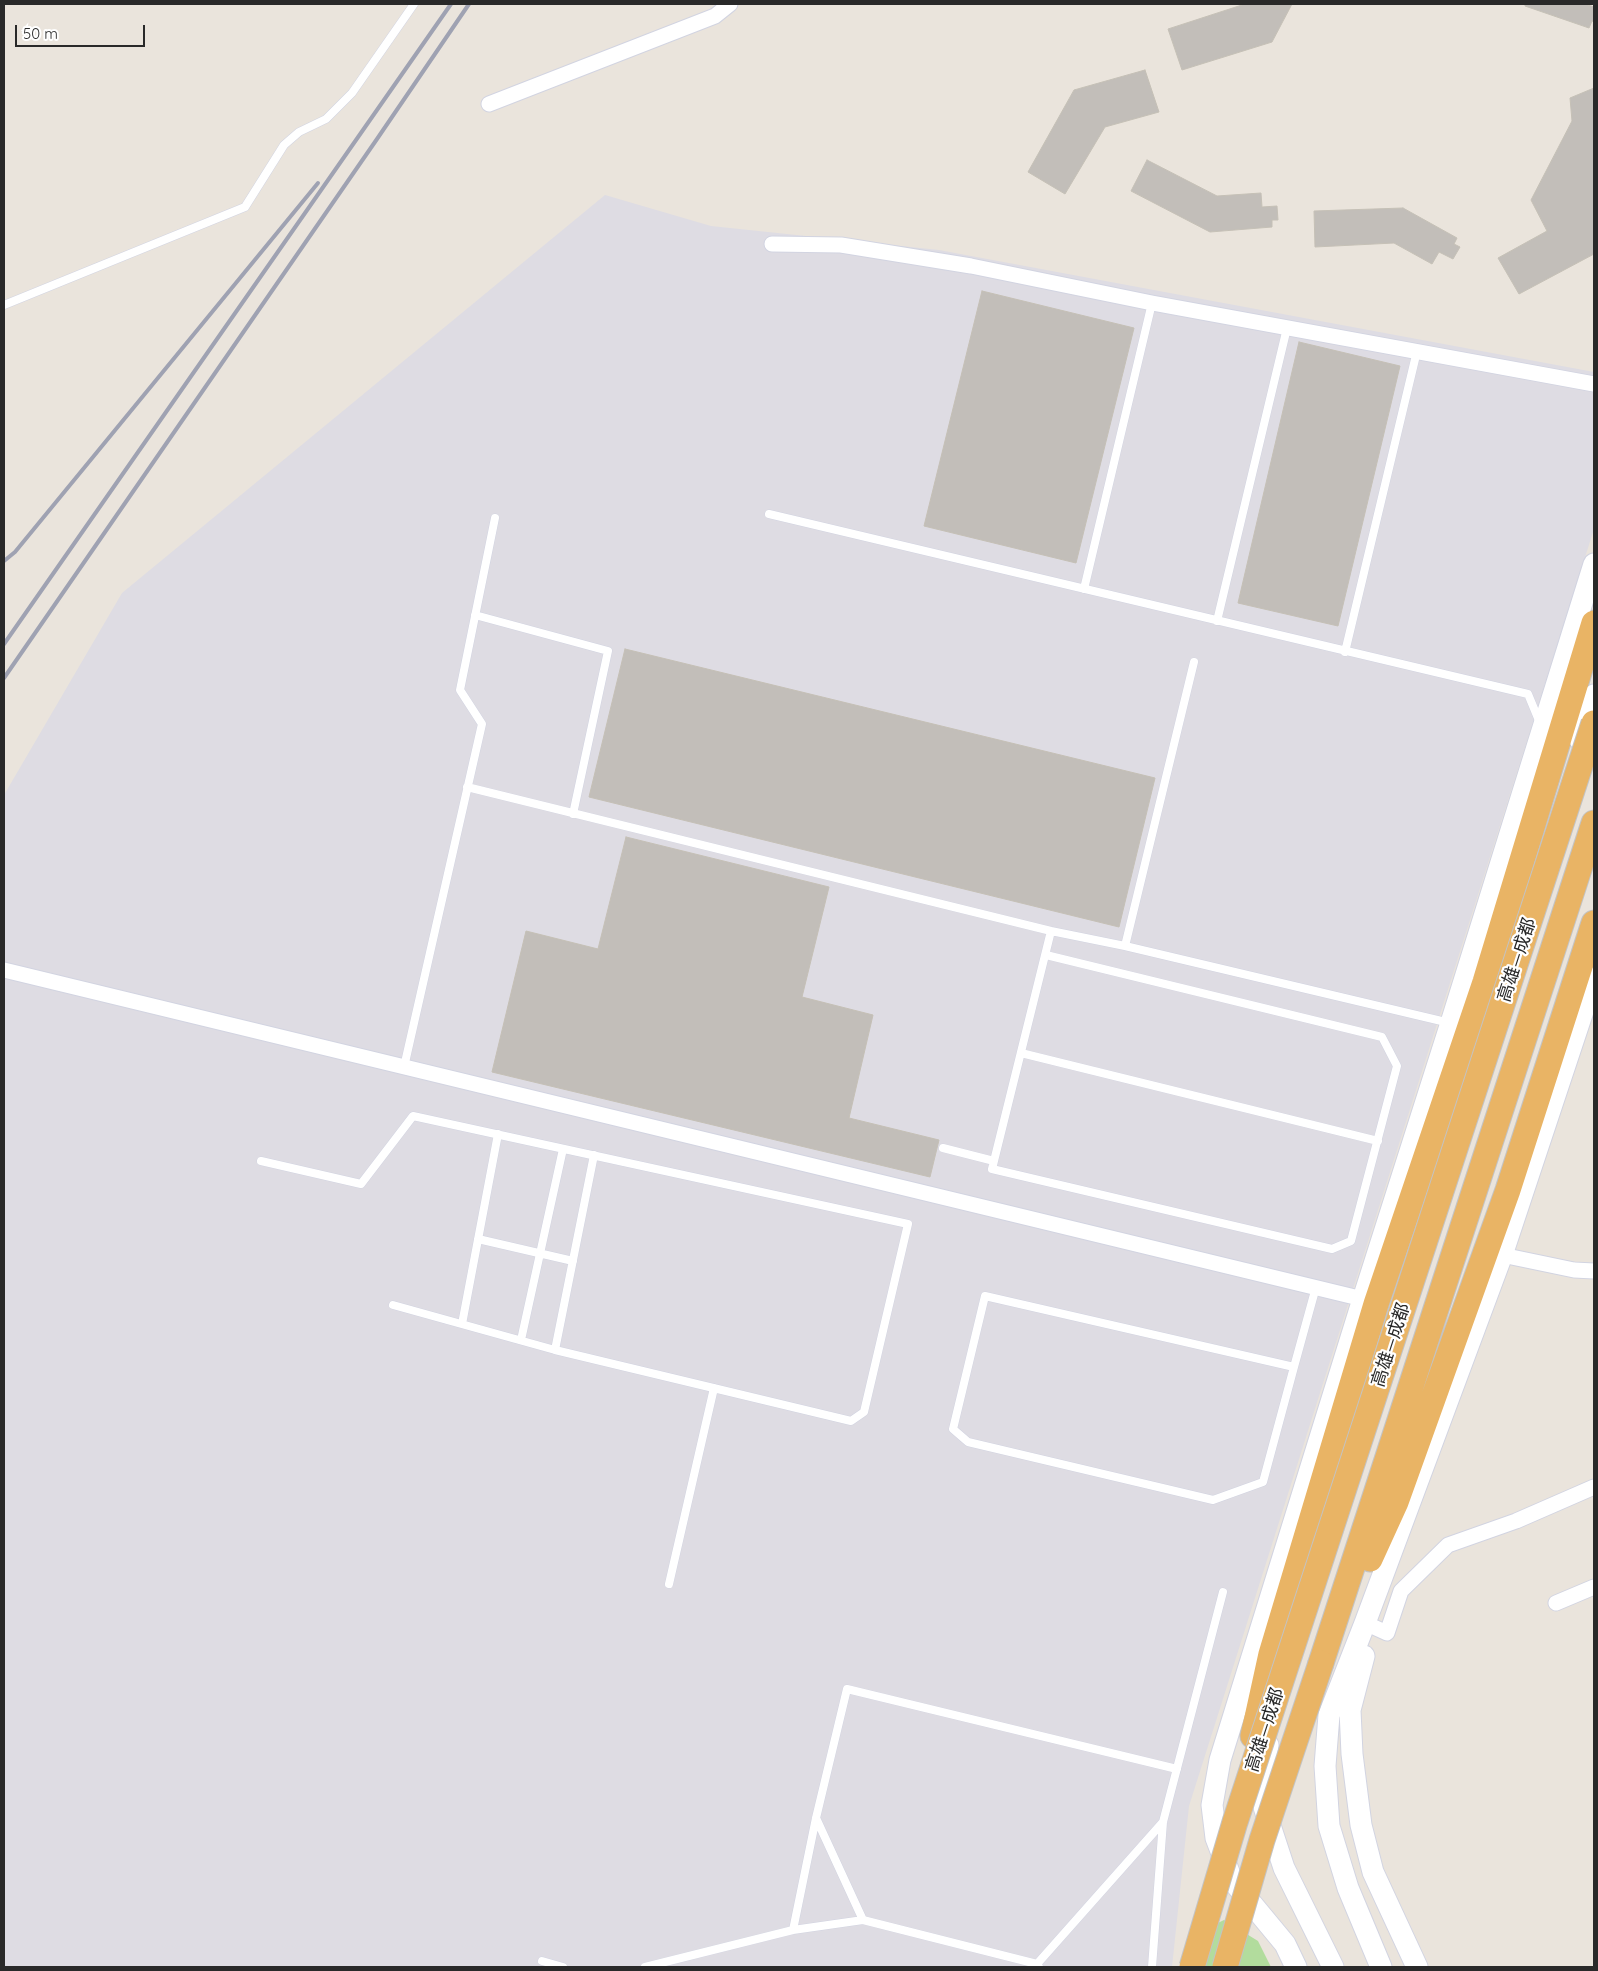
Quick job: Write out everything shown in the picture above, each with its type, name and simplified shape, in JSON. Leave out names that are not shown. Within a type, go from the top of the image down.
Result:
[{"type":"highway","points":[[1235,1822],[1271,1654],[1376,1304],[1485,982],[1594,623]]},
{"type":"highway","name":"高雄—成都","points":[[1192,1967],[1235,1822],[1594,723]]},
{"type":"highway","name":"高雄—成都","points":[[1225,1967],[1262,1840],[1322,1664],[1594,823]]},
{"type":"highway","points":[[1322,1664],[1396,1502],[1508,1190],[1594,923]]},
{"type":"main road","points":[[1296,1967],[1285,1944],[1232,1880],[1216,1838],[1212,1805],[1220,1760],[1362,1299],[1451,1023],[1594,564]]},
{"type":"main road","points":[[1333,1967],[1284,1868],[1264,1807],[1264,1772],[1285,1648],[1594,695]]},
{"type":"main road","points":[[1380,1967],[1348,1888],[1329,1826],[1325,1766],[1329,1714],[1365,1623],[1502,1255],[1594,978]]},
{"type":"main road","points":[[1365,1623],[1365,1652],[1350,1710],[1352,1754],[1361,1825],[1373,1872],[1417,1967]]},
{"type":"street","points":[[489,104],[715,16],[730,4]]},
{"type":"street","points":[[772,244],[841,245],[971,266],[1152,303],[1594,384]]},
{"type":"street","points":[[4,970],[1362,1299]]},
{"type":"street","points":[[1502,1255],[1574,1270],[1594,1271]]},
{"type":"street","points":[[1365,1623],[1387,1633],[1401,1591],[1448,1545],[1516,1521],[1594,1487]]},
{"type":"street","points":[[1556,1603],[1594,1587]]},
{"type":"lane","points":[[4,305],[245,207],[284,145],[299,132],[326,119],[352,93],[414,4]]},
{"type":"lane","points":[[1084,589],[1152,303]]},
{"type":"lane","points":[[1217,621],[1287,328]]},
{"type":"lane","points":[[1345,652],[1417,352]]},
{"type":"lane","points":[[769,514],[1528,694],[1542,728]]},
{"type":"lane","points":[[404,1067],[482,724],[460,690],[495,518]]},
{"type":"lane","points":[[475,615],[608,651],[573,814]]},
{"type":"lane","points":[[1125,946],[1194,662]]},
{"type":"lane","points":[[467,787],[1052,931],[1125,946],[1451,1023]]},
{"type":"lane","points":[[1046,954],[1382,1037],[1397,1066],[1351,1241],[1332,1249],[992,1169],[1021,1053],[1046,954],[1052,931]]},
{"type":"lane","points":[[1021,1053],[1378,1141]]},
{"type":"lane","points":[[261,1161],[361,1184],[413,1116],[908,1224],[864,1412],[851,1421],[555,1350],[393,1304]]},
{"type":"lane","points":[[462,1324],[498,1134]]},
{"type":"lane","points":[[943,1148],[994,1161]]},
{"type":"lane","points":[[521,1340],[563,1149]]},
{"type":"lane","points":[[555,1350],[594,1155]]},
{"type":"lane","points":[[478,1239],[573,1261]]},
{"type":"lane","points":[[1294,1367],[985,1296],[953,1429],[968,1442],[1213,1500],[1263,1482],[1316,1287]]},
{"type":"lane","points":[[669,1584],[714,1388]]},
{"type":"lane","points":[[1152,1967],[1163,1822],[1223,1592]]},
{"type":"lane","points":[[793,1930],[816,1818],[847,1689],[1177,1769]]},
{"type":"lane","points":[[816,1818],[864,1920]]},
{"type":"lane","points":[[645,1967],[793,1930],[864,1920],[1038,1965],[1163,1822]]},
{"type":"lane","points":[[542,1961],[563,1967]]},
{"type":"shaded area","points":[[605,195],[711,226],[939,250],[1594,372],[1594,529],[1189,1806],[1172,1967],[4,1967],[4,795],[122,593]]},
{"type":"green space","points":[[1224,1920],[1258,1941],[1271,1967],[1189,1967],[1193,1935]]},
{"type":"building","points":[[1245,4],[1292,4],[1272,42],[1182,70],[1168,29]]},
{"type":"building","points":[[1525,4],[1585,4],[1594,7],[1594,22],[1592,21],[1589,28],[1525,6]]},
{"type":"building","points":[[1145,70],[1159,112],[1105,127],[1065,194],[1028,172],[1074,90]]},
{"type":"building","points":[[1594,88],[1594,254],[1519,294],[1498,258],[1547,231],[1531,200],[1572,121],[1570,98]]},
{"type":"building","points":[[1147,160],[1217,196],[1261,193],[1262,207],[1277,206],[1278,220],[1272,220],[1272,227],[1210,232],[1131,191]]},
{"type":"building","points":[[1403,208],[1457,238],[1454,244],[1460,247],[1453,259],[1439,252],[1432,264],[1394,243],[1315,247],[1314,211]]},
{"type":"building","points":[[982,291],[1134,328],[1076,563],[924,526]]},
{"type":"building","points":[[1299,342],[1400,366],[1338,626],[1238,603]]},
{"type":"building","points":[[625,649],[1155,778],[1119,927],[589,797]]},
{"type":"building","points":[[626,837],[829,887],[802,997],[873,1015],[849,1118],[939,1140],[930,1177],[492,1072],[526,931],[598,949]]},
{"type":"railway","points":[[4,644],[451,4]]},
{"type":"railway","points":[[4,678],[469,4]]},
{"type":"railway","points":[[4,561],[15,552],[318,183]]}]
